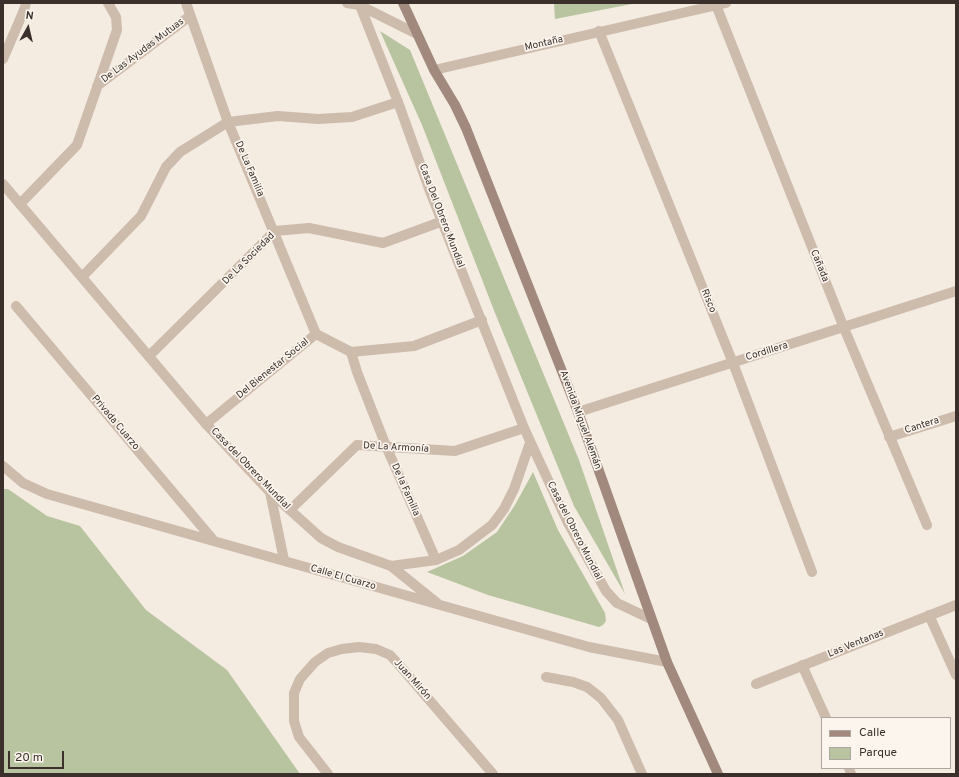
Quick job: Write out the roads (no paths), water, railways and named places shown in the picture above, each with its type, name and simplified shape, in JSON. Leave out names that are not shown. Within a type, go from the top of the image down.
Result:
[{"type":"main road","points":[[403,3],[416,34],[434,70]]},
{"type":"main road","name":"Avenida Miguel Alemán","points":[[434,70],[456,105],[466,128],[578,412],[667,662],[718,774]]},
{"type":"street","name":"De Las Ayudas Mutuas","points":[[20,204],[78,144],[96,86],[117,30],[116,17],[108,3]]},
{"type":"street","name":"De La Familia","points":[[186,3],[228,122],[275,231],[316,334]]},
{"type":"street","points":[[348,3],[359,4],[416,34]]},
{"type":"street","name":"Montaña","points":[[434,70],[726,3]]},
{"type":"street","name":"Casa Del Obrero Mundial","points":[[359,4],[524,428]]},
{"type":"street","name":"Cañada","points":[[716,5],[844,328],[926,524]]},
{"type":"street","points":[[3,59],[25,7]]},
{"type":"street","name":"De Las Ayudas Mutuas","points":[[96,86],[190,16]]},
{"type":"street","name":"Risco","points":[[599,31],[733,363],[812,572]]},
{"type":"street","points":[[82,277],[142,216],[166,167],[180,152],[228,122],[278,116],[318,119],[352,117],[398,102]]},
{"type":"street","name":"Casa del Obrero Mundial","points":[[3,184],[206,424],[270,492],[321,538],[338,547],[391,566],[436,560],[459,550],[492,525],[504,509],[514,489],[530,443]]},
{"type":"street","name":"De La Sociedad","points":[[149,356],[275,231],[309,228],[383,243],[443,221]]},
{"type":"street","name":"Cordillera","points":[[578,412],[956,291]]},
{"type":"street","name":"Privada Cuarzo","points":[[16,306],[214,541]]},
{"type":"street","points":[[351,352],[414,346],[482,320]]},
{"type":"street","name":"Del Bienestar Social","points":[[206,424],[316,334],[351,352]]},
{"type":"street","name":"De la Familia","points":[[351,352],[357,372],[386,446],[436,560]]},
{"type":"street","name":"Cantera","points":[[889,438],[956,416]]},
{"type":"street","name":"Casa del Obrero Mundial","points":[[524,428],[567,521],[606,592],[616,603],[651,619]]},
{"type":"street","name":"De La Armonía","points":[[290,510],[357,445],[455,451],[524,428]]},
{"type":"street","name":"Calle El Cuarzo","points":[[3,466],[23,483],[47,494],[284,560],[442,607],[589,648],[667,662]]},
{"type":"street","points":[[270,492],[284,560]]},
{"type":"street","points":[[391,566],[442,607]]},
{"type":"street","name":"Las Ventanas","points":[[756,684],[956,604]]},
{"type":"street","points":[[929,615],[956,675]]},
{"type":"street","name":"Juan Mirón","points":[[328,774],[299,737],[294,721],[294,693],[300,679],[315,662],[328,653],[342,648],[359,647],[376,649],[390,656],[493,774]]},
{"type":"street","points":[[802,666],[826,717]]},
{"type":"street","points":[[546,677],[573,682],[587,687],[601,698],[618,720],[642,774]]}]
